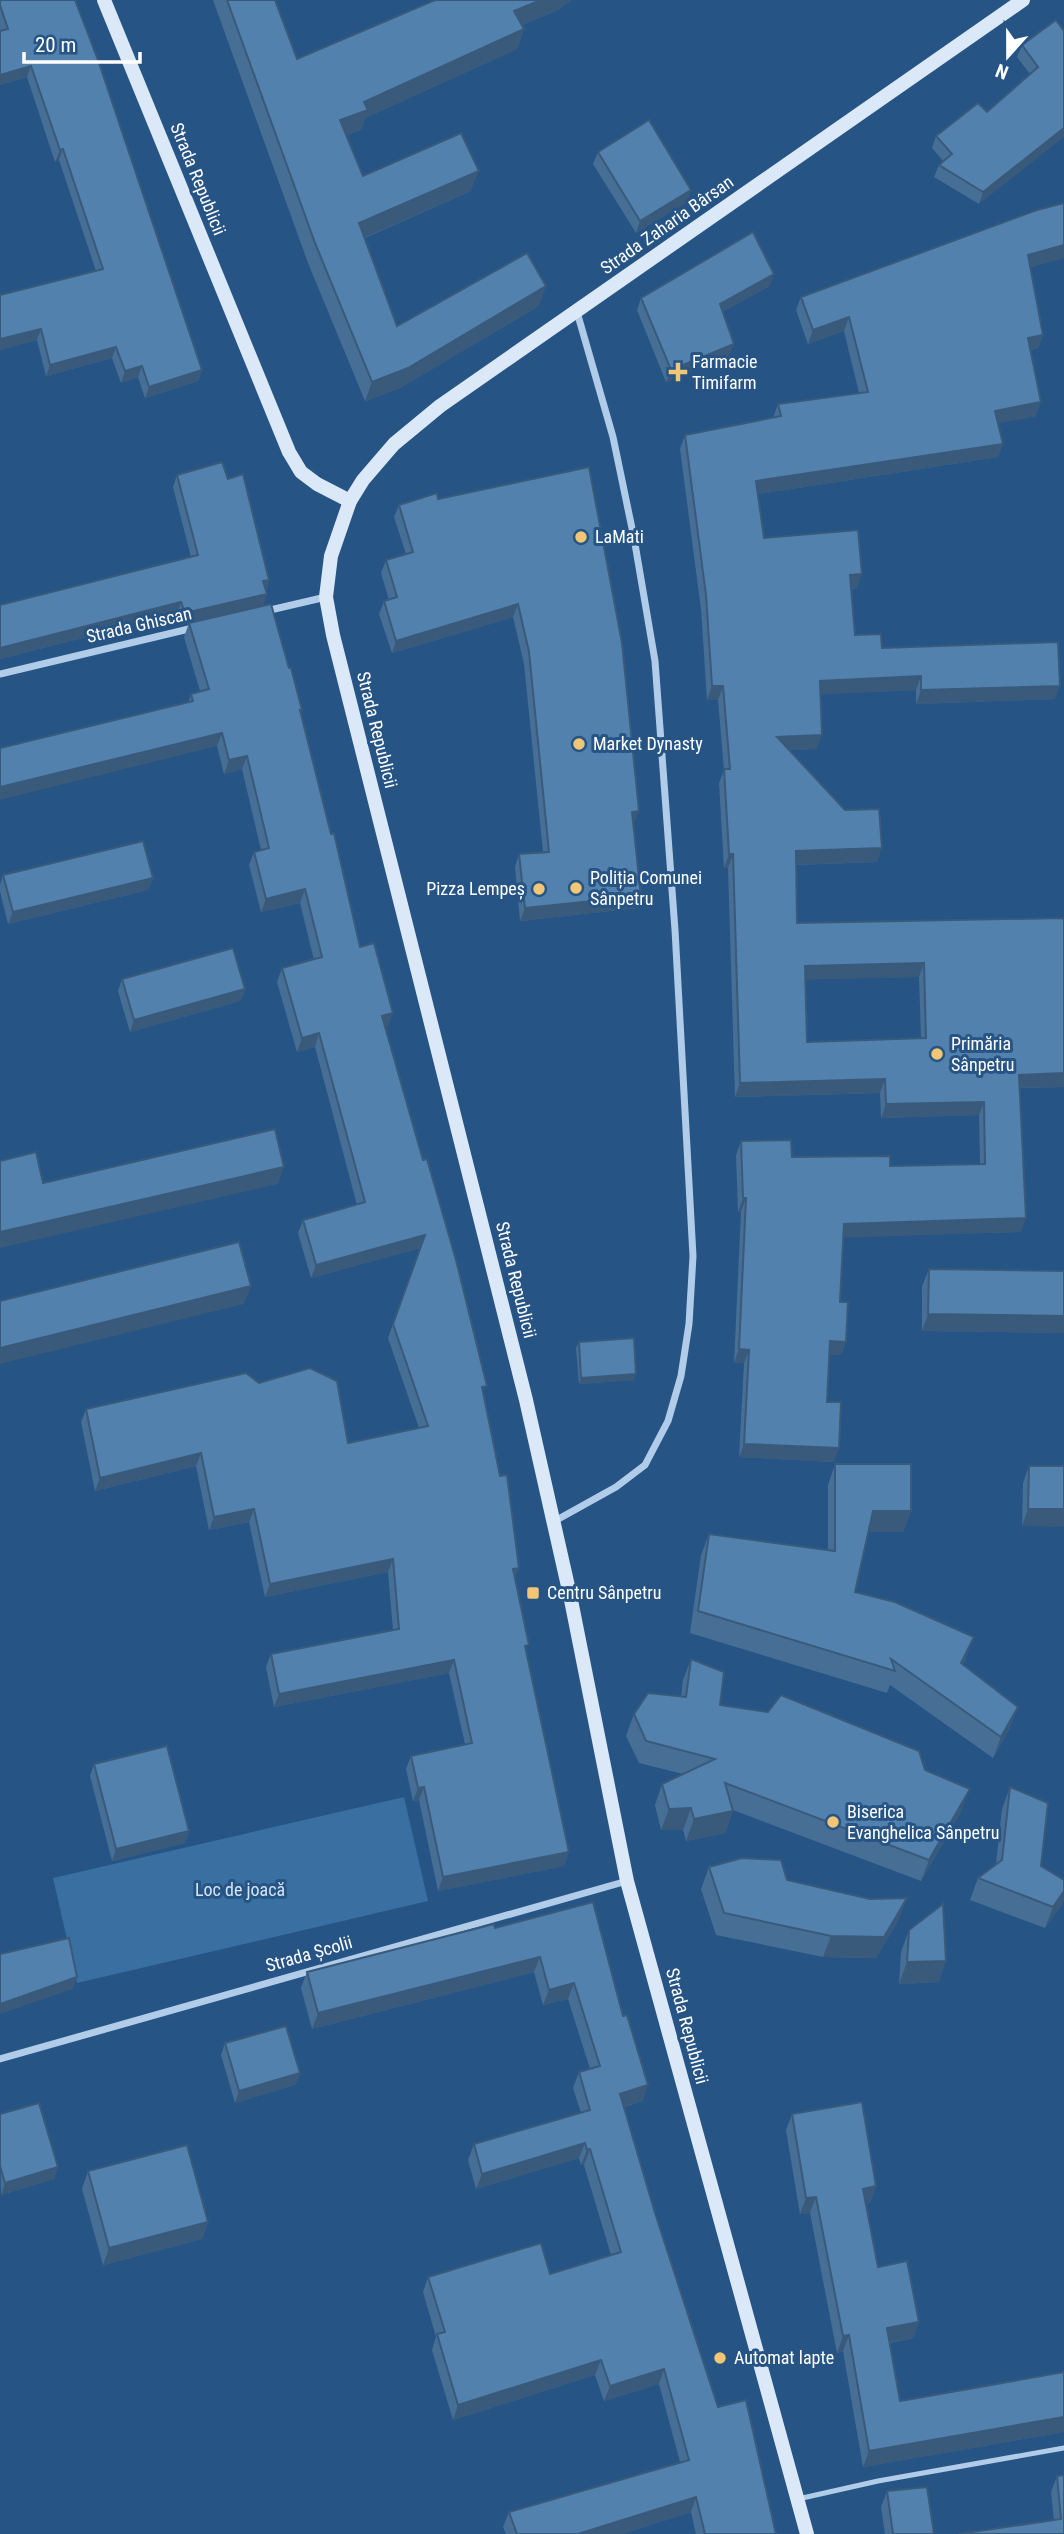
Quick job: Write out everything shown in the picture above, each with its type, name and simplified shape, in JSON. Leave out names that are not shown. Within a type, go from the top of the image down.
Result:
[{"type":"main road","name":"Strada Republicii","points":[[104,0],[289,452],[301,472],[317,484],[350,501],[331,556],[326,597],[333,635],[526,1400],[554,1522],[627,1881],[807,2534]]},
{"type":"main road","name":"Strada Zaharia Bârsan","points":[[350,501],[394,444],[440,406],[1023,0]]},
{"type":"street","points":[[554,1522],[616,1487],[646,1465],[668,1421],[681,1376],[689,1324],[693,1256],[675,930],[656,661],[613,437],[577,312]]},
{"type":"street","points":[[258,613],[326,597]]},
{"type":"street","name":"Strada Ghiscan","points":[[0,674],[204,626]]},
{"type":"street","name":"Strada Școlii","points":[[0,2059],[627,1881]]},
{"type":"lane","points":[[798,2499],[878,2481],[1064,2448]]},
{"type":"green space","name":"Loc de joacă","points":[[404,1797],[428,1901],[77,1983],[53,1878]]},
{"type":"building","points":[[0,0],[75,0],[98,60],[202,370],[149,387],[142,366],[125,371],[116,347],[50,365],[41,329],[0,339],[0,295],[103,269],[63,149],[60,150],[31,66],[0,75],[0,31],[8,29]]},
{"type":"building","points":[[227,0],[275,0],[297,59],[435,0],[541,0],[514,11],[524,29],[364,102],[368,110],[340,120],[363,176],[461,133],[479,171],[359,223],[397,326],[527,253],[546,286],[408,368],[372,382],[315,243]]},
{"type":"building","points":[[1056,20],[1064,31],[1064,128],[983,192],[939,165],[952,154],[936,136],[978,103],[987,112],[1038,67],[1022,45]]},
{"type":"building","points":[[649,120],[691,190],[640,221],[598,152]]},
{"type":"building","points":[[1064,203],[1064,245],[1028,255],[1043,335],[1028,338],[1041,402],[995,411],[1003,444],[756,481],[764,538],[858,530],[862,574],[850,575],[855,635],[881,634],[882,648],[1058,642],[1060,686],[921,690],[921,676],[820,681],[822,735],[777,737],[845,810],[879,809],[882,848],[796,851],[797,923],[1064,918],[1064,1073],[1019,1075],[1026,1218],[844,1224],[840,1302],[848,1302],[846,1342],[830,1341],[827,1402],[841,1402],[839,1448],[744,1444],[749,1350],[739,1349],[746,1198],[743,1198],[741,1141],[791,1140],[792,1157],[890,1156],[890,1166],[985,1164],[984,1102],[886,1104],[885,1079],[740,1083],[733,854],[729,854],[724,769],[730,769],[723,686],[712,686],[706,595],[685,435],[781,416],[778,404],[868,392],[849,317],[813,330],[801,297],[1037,210]],"holes":[[[924,963],[926,1038],[807,1042],[805,966]]]},
{"type":"building","points":[[753,232],[774,274],[720,304],[734,344],[671,370],[641,298]]},
{"type":"building","points":[[222,462],[228,479],[243,474],[269,580],[263,581],[267,594],[185,613],[181,602],[0,648],[0,605],[198,555],[177,475]]},
{"type":"building","points":[[589,467],[622,643],[639,811],[632,812],[641,896],[525,908],[519,854],[549,852],[529,652],[518,604],[396,641],[384,601],[397,597],[386,560],[413,552],[399,505],[437,493],[438,499]]},
{"type":"building","points":[[271,604],[302,710],[331,834],[334,833],[360,947],[374,943],[393,1013],[382,1016],[423,1160],[427,1159],[456,1260],[487,1386],[482,1387],[500,1476],[507,1475],[519,1568],[513,1569],[529,1645],[525,1646],[569,1852],[443,1877],[424,1787],[418,1788],[411,1756],[472,1743],[454,1660],[279,1694],[271,1654],[399,1629],[393,1559],[270,1584],[254,1509],[214,1517],[201,1453],[100,1478],[86,1409],[246,1373],[259,1383],[310,1368],[337,1381],[348,1443],[428,1426],[393,1324],[425,1235],[316,1265],[303,1220],[365,1202],[319,1033],[302,1038],[282,968],[322,957],[305,889],[266,899],[254,852],[269,848],[247,756],[229,760],[222,733],[0,787],[0,748],[193,701],[191,694],[209,689],[189,623]]},
{"type":"building","points":[[143,841],[153,878],[13,912],[3,875]]},
{"type":"building","points":[[233,948],[245,989],[134,1020],[122,979]]},
{"type":"building","points":[[275,1129],[284,1167],[0,1232],[0,1161],[36,1152],[43,1183]]},
{"type":"building","points":[[239,1242],[251,1286],[0,1348],[0,1301]]},
{"type":"building","points":[[929,1269],[1064,1271],[1064,1316],[928,1314]]},
{"type":"building","points":[[634,1338],[636,1374],[581,1378],[579,1342]]},
{"type":"building","points":[[835,1464],[911,1464],[911,1511],[873,1511],[855,1592],[895,1602],[974,1637],[961,1663],[1018,1707],[1001,1737],[891,1659],[895,1671],[698,1611],[709,1534],[835,1551]]},
{"type":"building","points":[[1029,1466],[1064,1466],[1064,1509],[1028,1509]]},
{"type":"building","points":[[691,1659],[724,1672],[720,1705],[768,1712],[781,1695],[919,1751],[925,1770],[970,1789],[929,1860],[725,1783],[733,1811],[694,1819],[691,1808],[669,1809],[662,1784],[715,1759],[646,1741],[634,1714],[648,1693],[686,1697]]},
{"type":"building","points":[[167,1746],[189,1831],[116,1849],[94,1764]]},
{"type":"building","points":[[1010,1787],[1048,1803],[1041,1866],[1064,1880],[1064,1891],[1053,1907],[978,1878],[1002,1860]]},
{"type":"building","points":[[742,1858],[781,1860],[787,1880],[870,1899],[907,1898],[884,1937],[831,1936],[724,1913],[709,1867]]},
{"type":"building","points":[[593,1902],[623,2016],[627,2015],[648,2085],[620,2094],[655,2213],[718,2407],[746,2400],[776,2534],[705,2534],[696,2497],[578,2534],[517,2534],[509,2512],[689,2460],[664,2369],[610,2386],[601,2360],[458,2405],[437,2334],[445,2332],[428,2277],[541,2243],[550,2274],[621,2252],[590,2149],[587,2150],[585,2143],[482,2174],[474,2144],[590,2110],[579,2072],[600,2066],[574,1983],[549,1990],[540,1957],[318,2013],[307,1972],[494,1924],[495,1928]]},
{"type":"building","points":[[943,1904],[946,1961],[907,1962],[909,1930]]},
{"type":"building","points":[[69,1938],[77,1977],[0,2004],[0,1954]]},
{"type":"building","points":[[286,2026],[300,2073],[239,2091],[225,2043]]},
{"type":"building","points":[[862,2102],[876,2186],[863,2189],[878,2267],[907,2261],[919,2322],[887,2328],[900,2401],[1064,2372],[1064,2417],[869,2451],[849,2335],[843,2336],[816,2197],[806,2198],[792,2114]]},
{"type":"building","points":[[39,2103],[58,2167],[5,2183],[0,2166],[0,2114]]},
{"type":"building","points":[[187,2145],[208,2222],[109,2248],[88,2171]]},
{"type":"building","points":[[1064,2475],[1064,2534],[959,2534],[1061,2519],[1057,2476]]},
{"type":"building","points":[[927,2487],[934,2534],[893,2534],[887,2491]]},
{"type":"place","name":"Farmacie Timifarm","points":[[678,372]]},
{"type":"place","name":"LaMati","points":[[581,537]]},
{"type":"place","name":"Market Dynasty","points":[[579,744]]},
{"type":"place","name":"Poliția Comunei Sânpetru","points":[[576,888]]},
{"type":"place","name":"Pizza Lempeș","points":[[539,889]]},
{"type":"place","name":"Primăria Sânpetru","points":[[937,1054]]},
{"type":"place","name":"Centru Sânpetru","points":[[533,1593]]},
{"type":"place","name":"Biserica Evanghelica Sânpetru","points":[[833,1822]]},
{"type":"place","name":"Automat lapte","points":[[720,2358]]}]
